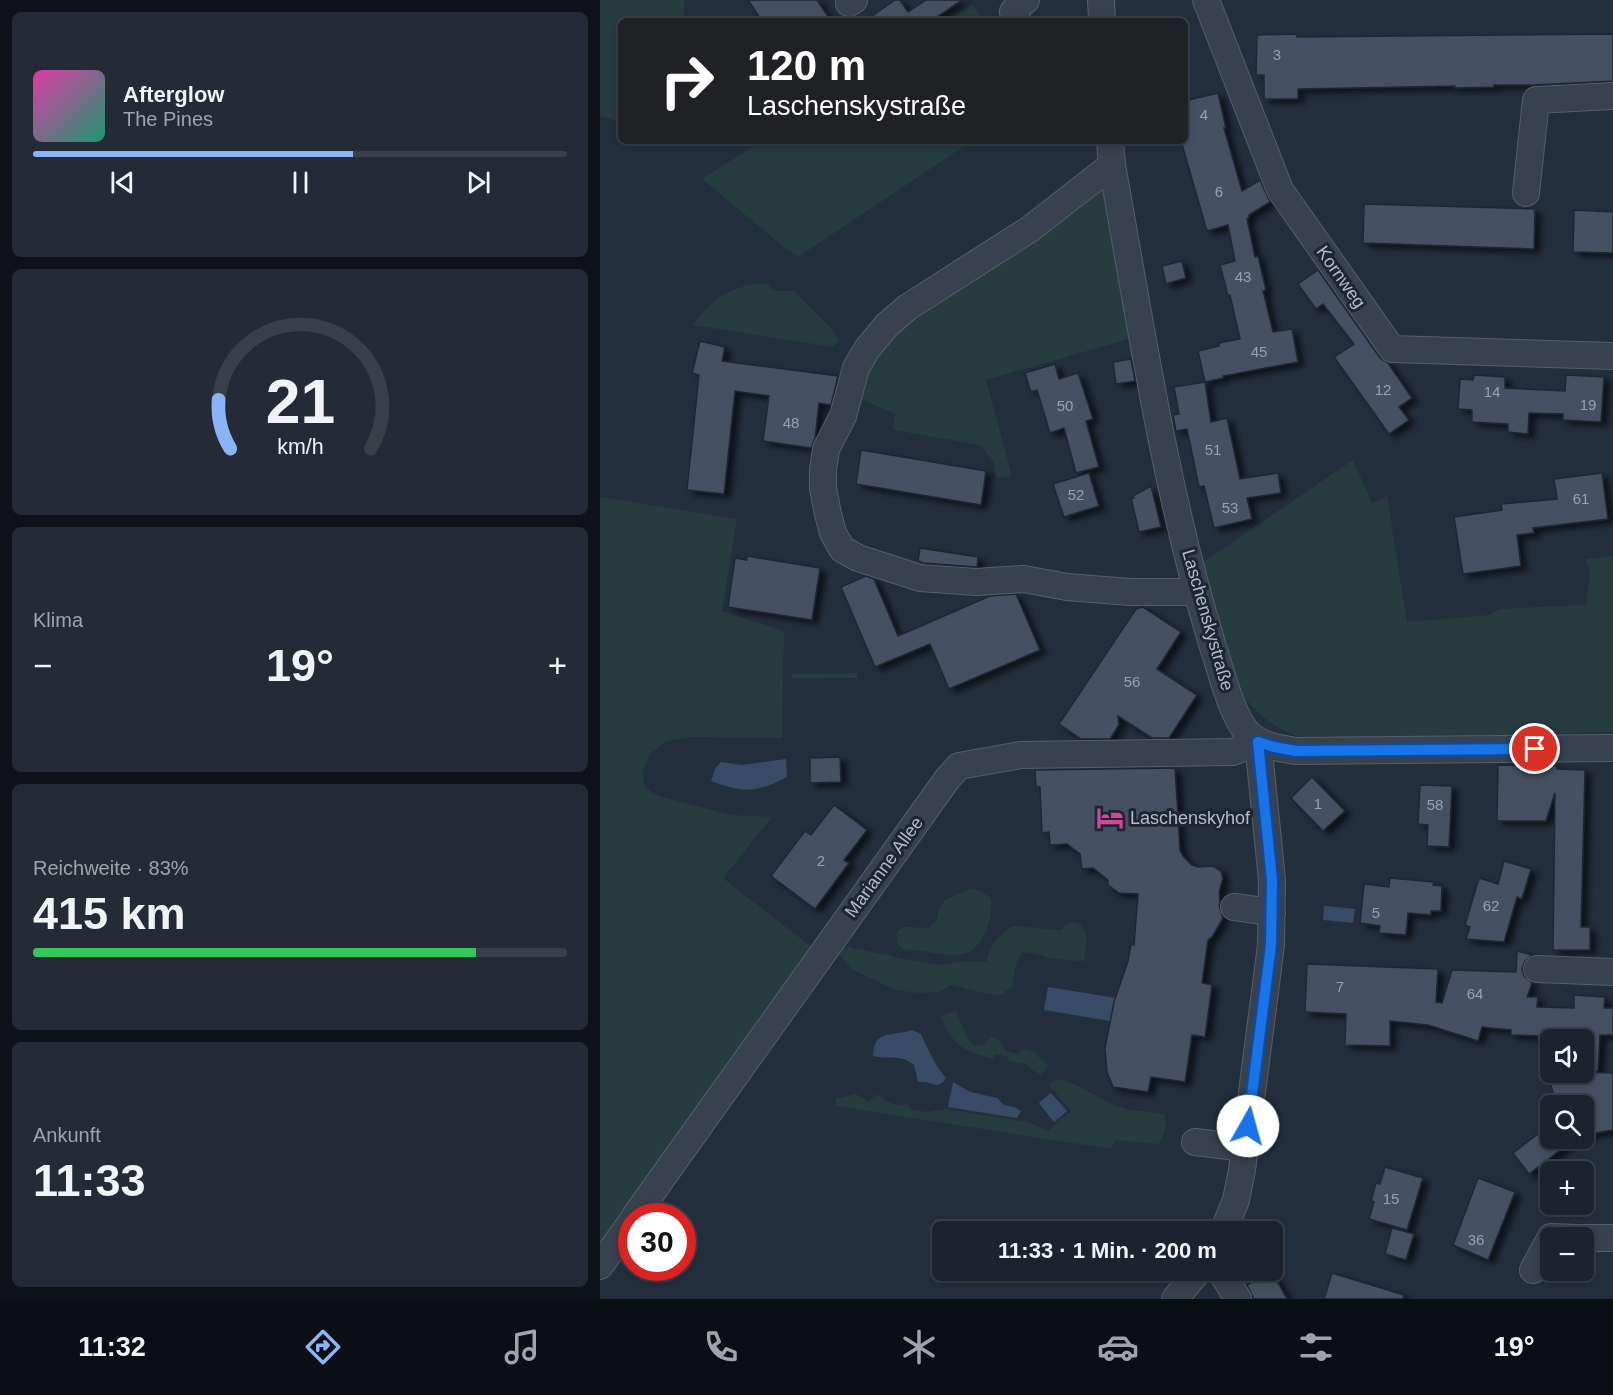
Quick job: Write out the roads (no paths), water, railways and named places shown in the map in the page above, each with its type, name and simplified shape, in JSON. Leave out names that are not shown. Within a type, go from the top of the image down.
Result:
[{"type":"street","points":[[1016,18],[1013,12],[1026,0]]},
{"type":"street","points":[[1101,0],[1102,18]]},
{"type":"street","name":"Kornweg","points":[[1206,0],[1280,190],[1392,349],[1613,356]]},
{"type":"street","points":[[1526,193],[1536,100],[1613,96]]},
{"type":"street","points":[[1111,153],[1030,229],[908,307],[887,325],[867,349],[856,368],[843,416],[826,449],[823,470],[828,514],[833,534],[842,549],[858,558],[920,578],[976,582],[1024,579],[1067,588],[1130,592],[1197,592]]},
{"type":"street","name":"Laschenskystraße","points":[[1111,153],[1154,398],[1176,506],[1197,592],[1236,714],[1245,730],[1258,742]]},
{"type":"street","points":[[1227,1221],[1236,1200],[1242,1170],[1271,945],[1272,880],[1258,742],[1296,751],[1613,748]]},
{"type":"street","name":"Marianne Allee","points":[[644,1203],[948,778],[959,766],[1021,754],[1233,752],[1258,742]]},
{"type":"street","points":[[1234,907],[1272,912]]},
{"type":"street","points":[[1537,969],[1613,972]]},
{"type":"street","points":[[1195,1142],[1245,1148]]},
{"type":"street","points":[[1594,1238],[1613,1238]]},
{"type":"street","points":[[600,1266],[618,1241]]},
{"type":"street","points":[[1533,1270],[1540,1257]]},
{"type":"street","points":[[1175,1299],[1190,1281]]},
{"type":"street","points":[[1227,1281],[1238,1299]]},
{"type":"water","points":[[786,759],[787,777],[767,786],[750,790],[732,788],[711,781],[716,767],[721,762],[742,765]]},
{"type":"water","points":[[1324,906],[1355,909],[1353,923],[1323,920]]},
{"type":"water","points":[[1048,987],[1116,998],[1110,1021],[1044,1010]]},
{"type":"water","points":[[912,1030],[921,1034],[946,1078],[942,1083],[937,1085],[918,1082],[914,1065],[900,1058],[873,1056],[874,1047],[881,1037]]},
{"type":"water","points":[[953,1082],[970,1092],[997,1098],[1004,1105],[1021,1111],[1017,1118],[948,1107]]},
{"type":"water","points":[[1051,1093],[1067,1111],[1054,1122],[1039,1103]]},
{"type":"place","name":"Laschenskyhof","points":[[1110,818]]}]
